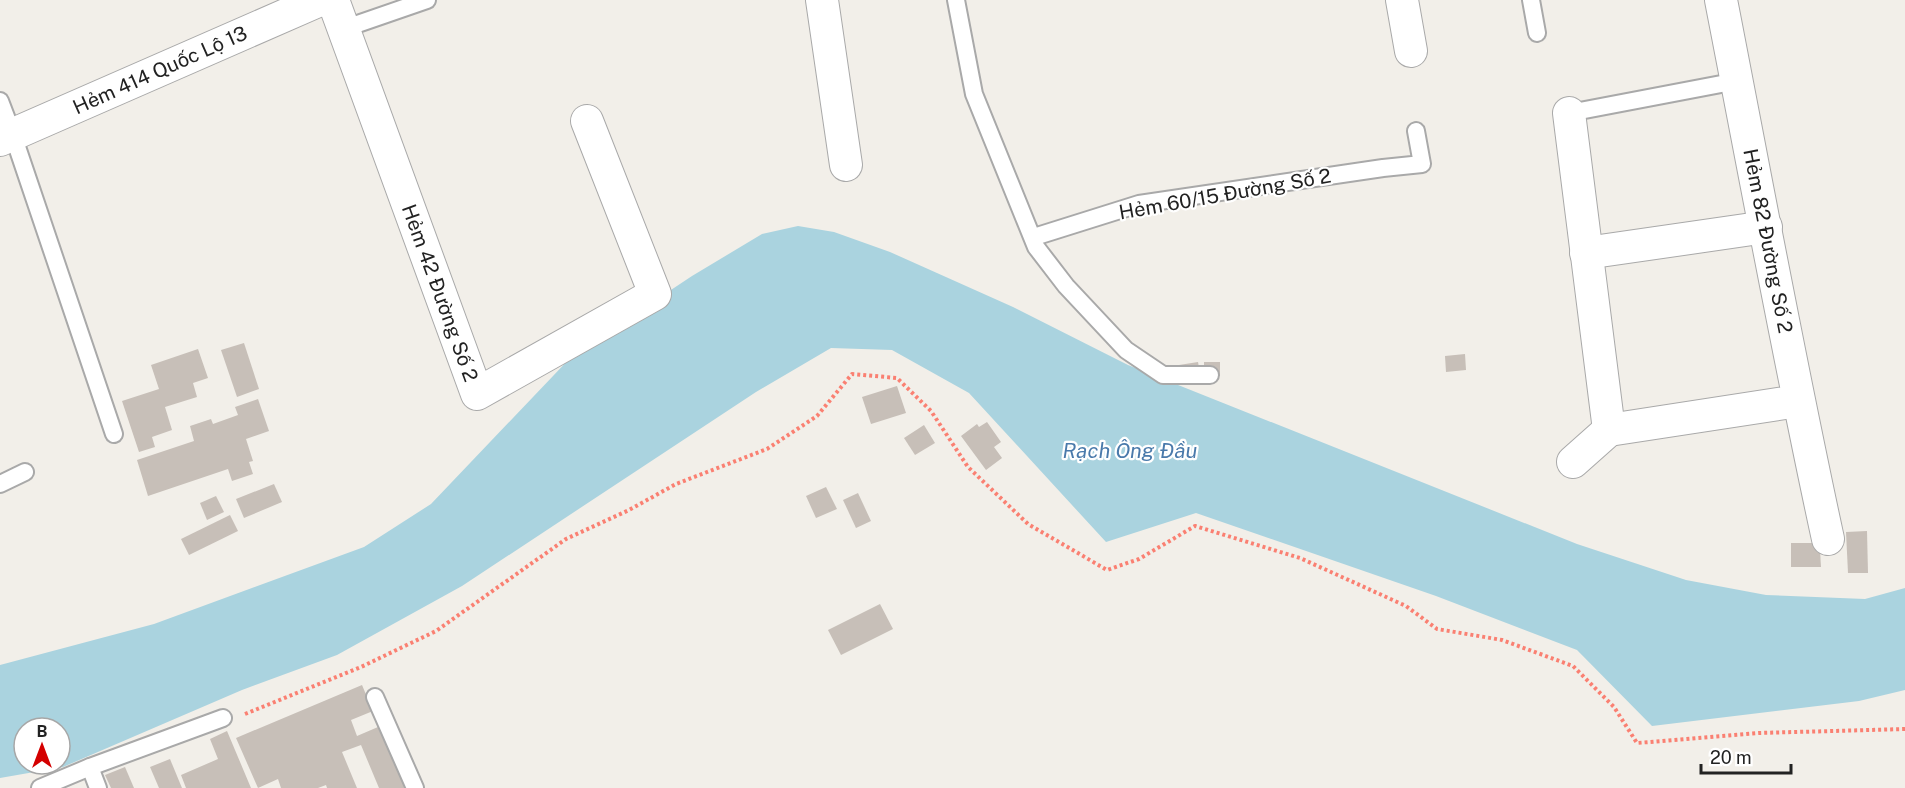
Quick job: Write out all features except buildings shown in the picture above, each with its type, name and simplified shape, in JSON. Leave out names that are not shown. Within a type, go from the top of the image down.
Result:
[{"type":"street","name":"Hẻm 414 Quốc Lộ 13","points":[[7,137],[320,0]]},
{"type":"street","name":"Hẻm 42 Đường Số 2","points":[[333,0],[477,394],[655,294],[587,121]]},
{"type":"street","points":[[822,0],[846,165]]},
{"type":"street","points":[[1402,0],[1411,51]]},
{"type":"street","name":"Hẻm 82 Đường Số 2","points":[[1721,0],[1798,401],[1828,539]]},
{"type":"street","points":[[1569,113],[1609,430]]},
{"type":"street","points":[[1586,254],[1766,227]]},
{"type":"street","points":[[1573,462],[1609,430],[1798,401]]},
{"type":"lane","points":[[343,29],[427,0]]},
{"type":"lane","points":[[957,0],[974,94],[1036,246],[1066,286],[1126,351],[1163,375],[1210,375]]},
{"type":"lane","points":[[1531,0],[1537,33]]},
{"type":"lane","points":[[1569,113],[1737,81]]},
{"type":"lane","points":[[0,101],[7,137],[114,434]]},
{"type":"lane","name":"Hẻm 60/15 Đường Số 2","points":[[1034,237],[1140,204],[1422,164],[1416,131]]},
{"type":"lane","points":[[0,484],[25,472]]},
{"type":"lane","points":[[375,697],[415,788]]},
{"type":"lane","points":[[40,788],[223,718]]},
{"type":"lane","points":[[90,767],[98,788]]},
{"type":"path","points":[[223,718],[242,715],[301,693],[436,631],[566,539],[629,510],[676,484],[767,448],[817,416],[852,374],[897,378],[931,411],[968,467],[1028,524],[1107,570],[1140,559],[1195,526],[1300,558],[1406,606],[1437,629],[1502,640],[1573,666],[1614,707],[1637,743],[1759,733],[1905,729]]},
{"type":"water","name":"Rạch Ông Đầu","points":[[798,226],[834,232],[890,252],[1013,307],[1128,365],[1577,544],[1686,580],[1766,595],[1865,599],[1905,588],[1905,690],[1859,701],[1652,726],[1577,650],[1436,596],[1196,513],[1106,542],[969,393],[892,350],[831,348],[756,392],[462,586],[337,655],[242,690],[72,763],[72,716],[12,716],[12,776],[0,778],[0,665],[154,624],[364,547],[431,504],[573,355],[692,276],[762,234]]}]
